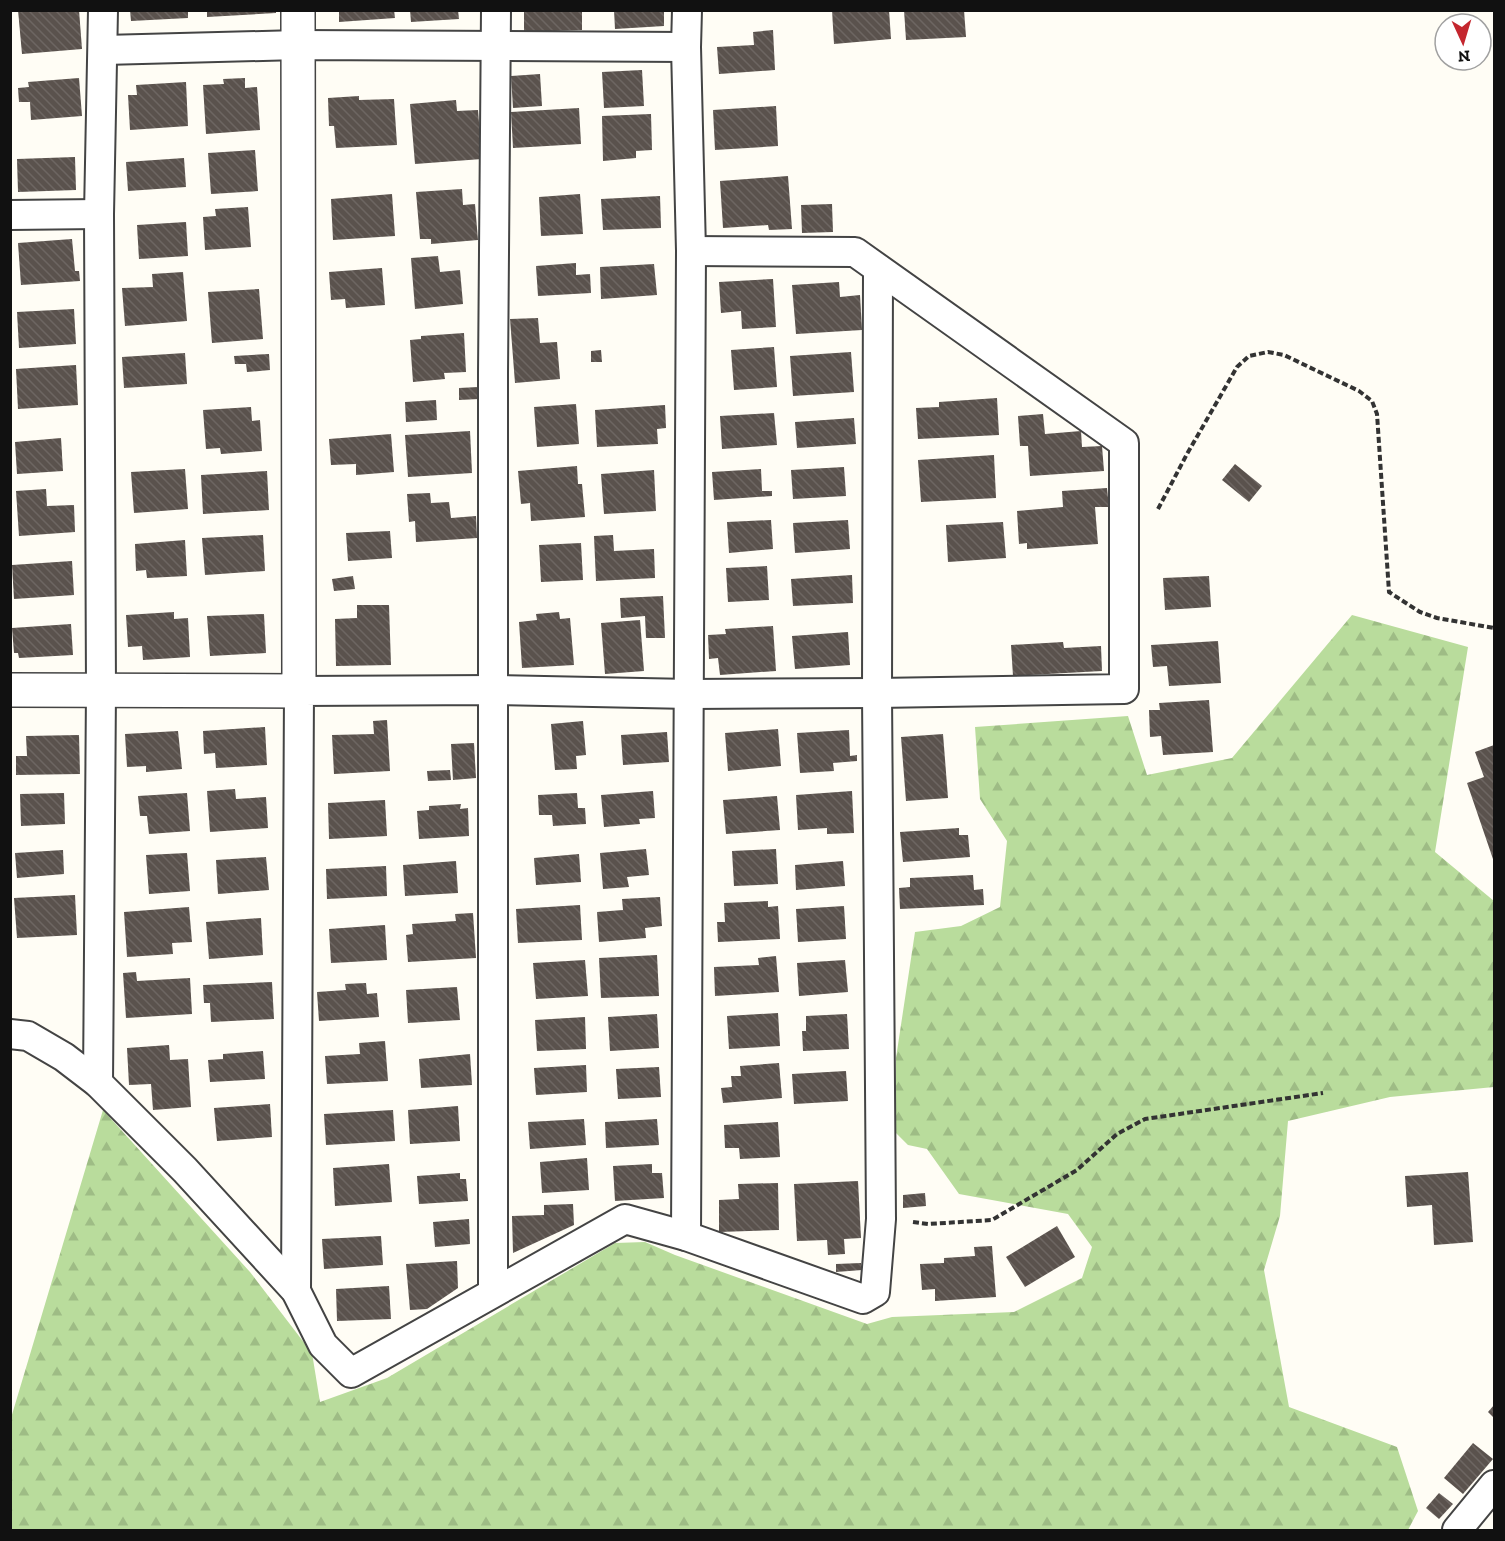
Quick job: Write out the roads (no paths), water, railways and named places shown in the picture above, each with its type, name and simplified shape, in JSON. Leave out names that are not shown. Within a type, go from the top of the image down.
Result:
[{"type":"street","points":[[98,1083],[101,690],[99,214],[104,10]]},
{"type":"street","points":[[296,1291],[298,10]]},
{"type":"street","points":[[493,1292],[493,373],[496,10]]},
{"type":"street","points":[[686,1236],[691,251],[687,10]]},
{"type":"street","points":[[104,50],[298,45],[686,47]]},
{"type":"street","points":[[10,215],[99,214]]},
{"type":"street","points":[[10,690],[494,690],[690,694],[1124,689],[1124,443],[855,252],[691,251]]},
{"type":"street","points":[[10,1034],[28,1036],[64,1057],[98,1083],[184,1170],[296,1291],[323,1345],[351,1373],[625,1219],[686,1236],[863,1299],[875,1292],[881,1219],[878,269]]},
{"type":"street","points":[[1457,1530],[1494,1485]]}]
